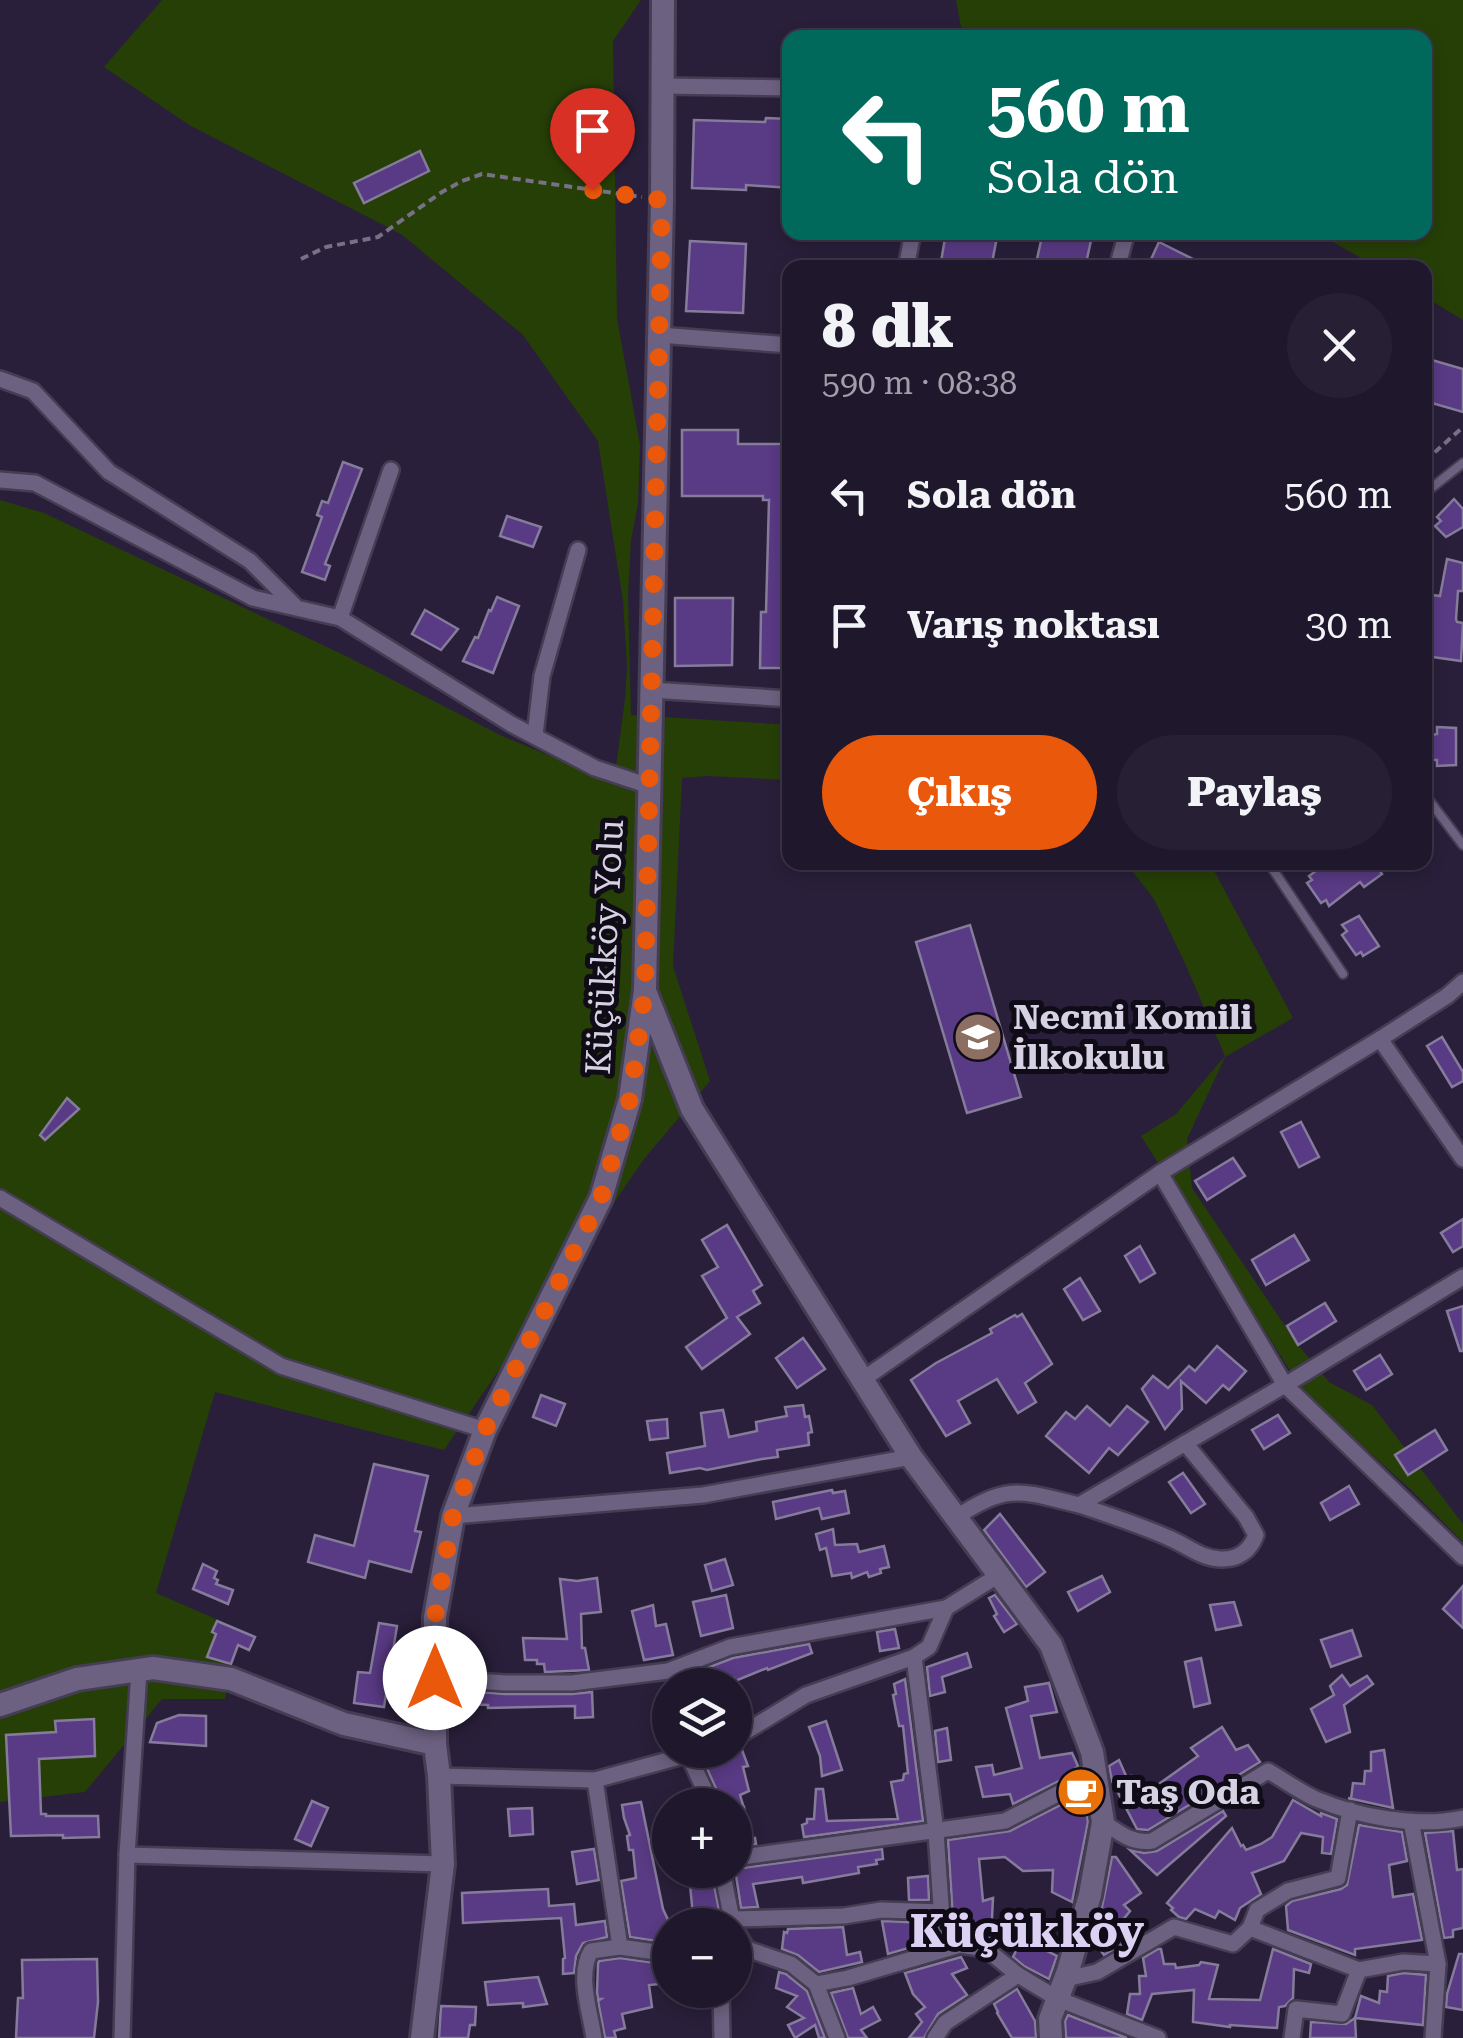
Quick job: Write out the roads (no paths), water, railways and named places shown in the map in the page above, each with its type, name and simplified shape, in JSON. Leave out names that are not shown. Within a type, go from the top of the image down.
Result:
[{"type":"main road","name":"Küçükköy Yolu","points":[[422,2038],[443,1864],[434,1744],[435,1617],[453,1516],[485,1430],[601,1198],[630,1099],[645,990],[663,0]]},
{"type":"main road","points":[[645,990],[692,1109],[911,1458],[1051,1646],[1092,1752],[1104,1822],[1090,1895],[1050,2019],[1050,2038]]},
{"type":"main road","points":[[0,1705],[77,1679],[152,1668],[231,1678],[344,1724],[434,1744]]},
{"type":"street","points":[[663,86],[782,88]]},
{"type":"street","points":[[659,335],[782,343]]},
{"type":"street","points":[[0,380],[33,391],[109,472],[250,562],[297,608]]},
{"type":"street","points":[[340,618],[391,470]]},
{"type":"street","points":[[0,480],[34,483],[253,598],[340,618],[511,724],[595,768],[649,786]]},
{"type":"street","points":[[535,735],[542,676],[578,550]]},
{"type":"street","points":[[651,690],[782,698]]},
{"type":"street","points":[[862,1380],[1160,1173],[1380,1040],[1463,982]]},
{"type":"street","points":[[1380,1040],[1463,1159]]},
{"type":"street","points":[[1160,1173],[1286,1385],[1463,1557]]},
{"type":"street","points":[[0,1198],[281,1366],[485,1430]]},
{"type":"street","points":[[1079,1505],[1463,1277]]},
{"type":"street","points":[[957,1517],[982,1500],[1018,1491],[1079,1505],[1173,1539],[1204,1556],[1224,1560],[1242,1555],[1252,1547],[1256,1535],[1246,1517],[1184,1443]]},
{"type":"street","points":[[453,1516],[703,1495],[911,1458]]},
{"type":"street","points":[[690,1668],[730,1648],[946,1608],[998,1575]]},
{"type":"street","points":[[752,1728],[806,1695],[914,1657],[929,1647],[946,1608]]},
{"type":"street","points":[[914,1657],[936,1832],[944,1949]]},
{"type":"street","points":[[122,2038],[139,1670]]},
{"type":"street","points":[[435,1678],[505,1683],[652,1679]]},
{"type":"street","points":[[439,1776],[595,1780],[652,1763]]},
{"type":"street","points":[[752,1856],[1005,1821],[1071,1787],[1094,1766]]},
{"type":"street","points":[[1104,1822],[1139,1843],[1152,1841],[1268,1771],[1315,1798],[1350,1810],[1411,1821],[1463,1818]]},
{"type":"street","points":[[595,1780],[620,1946]]},
{"type":"street","points":[[1062,1989],[1174,1928],[1233,1944],[1250,1928],[1257,1910],[1288,1891],[1338,1878],[1350,1810]]},
{"type":"street","points":[[1411,1821],[1438,1964],[1433,2038]]},
{"type":"street","points":[[128,1855],[443,1864]]},
{"type":"street","points":[[752,1929],[881,1910],[942,1912]]},
{"type":"street","points":[[1250,1928],[1359,1970],[1403,1962],[1438,1964]]},
{"type":"street","points":[[816,1984],[960,1944],[986,1949],[1018,1974],[1062,1989],[1158,2038]]},
{"type":"street","points":[[594,2038],[585,1976],[585,1962],[591,1950],[620,1946],[652,1951]]},
{"type":"street","points":[[752,1950],[790,1964],[816,1984],[836,2038]]},
{"type":"street","points":[[1292,2038],[1296,2009],[1342,2014],[1359,1970]]},
{"type":"street","points":[[934,2038],[945,2023],[1018,1974]]},
{"type":"street","points":[[722,2008],[722,2038]]},
{"type":"lane","points":[[1432,487],[1463,463]]},
{"type":"lane","points":[[1432,803],[1463,845]]},
{"type":"lane","points":[[1273,870],[1343,974]]},
{"type":"place","name":"Necmi Komili İlkokulu","points":[[978,1037]]},
{"type":"place","name":"Taş Oda","points":[[1081,1792]]},
{"type":"district","name":"Küçükköy","points":[[1027,1931]]}]
